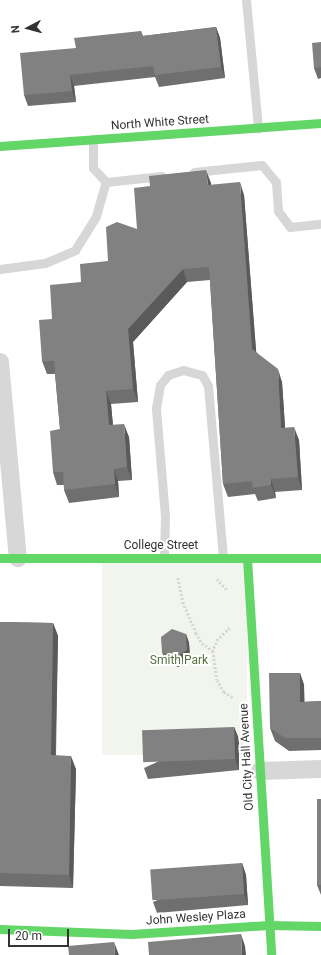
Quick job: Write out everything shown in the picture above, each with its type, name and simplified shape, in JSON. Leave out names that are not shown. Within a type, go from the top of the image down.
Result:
[{"type":"street","name":"North White Street","points":[[0,146],[321,123]]},
{"type":"street","points":[[0,362],[9,558]]},
{"type":"street","name":"College Street","points":[[9,558],[321,558]]},
{"type":"street","name":"Old City Hall Avenue","points":[[247,558],[271,955]]},
{"type":"street","points":[[260,771],[321,769]]},
{"type":"street","name":"John Wesley Plaza","points":[[0,929],[132,934],[269,925],[321,926]]},
{"type":"lane","points":[[246,0],[258,128]]},
{"type":"lane","points":[[93,139],[93,168],[106,182]]},
{"type":"lane","points":[[184,173],[262,165],[276,182],[278,211],[290,227],[321,224]]},
{"type":"lane","points":[[106,182],[168,175]]},
{"type":"lane","points":[[0,269],[45,263],[75,250],[96,216],[106,182]]},
{"type":"lane","points":[[164,557],[165,516],[156,408],[160,385],[168,375],[183,370],[202,375],[208,386],[223,558]]},
{"type":"path","points":[[175,558],[178,584],[189,619],[202,643],[213,651]]},
{"type":"path","points":[[195,558],[228,591]]},
{"type":"path","points":[[251,620],[228,629],[218,639],[213,651],[217,680],[224,692],[232,697],[256,702]]},
{"type":"green space","name":"Smith Park","points":[[102,558],[247,558],[247,755],[102,755]]},
{"type":"building","points":[[216,27],[221,67],[155,75],[153,66],[70,75],[72,91],[24,95],[20,53],[76,48],[74,38],[141,31],[142,36]]},
{"type":"building","points":[[321,42],[321,67],[314,68],[312,43]]},
{"type":"building","points":[[206,170],[208,185],[240,182],[252,349],[278,369],[281,428],[294,427],[298,477],[271,479],[271,485],[253,488],[252,481],[223,484],[209,267],[183,269],[128,329],[133,389],[106,391],[109,425],[124,424],[127,467],[114,469],[115,484],[64,490],[63,472],[53,472],[50,431],[60,429],[54,361],[42,361],[39,320],[52,319],[50,285],[81,282],[80,264],[108,261],[106,227],[117,222],[137,229],[134,188],[150,186],[149,176]]},
{"type":"building","points":[[0,622],[53,623],[51,755],[71,756],[69,875],[0,873]]},
{"type":"building","points":[[172,629],[186,634],[187,650],[175,658],[162,652],[161,637]]},
{"type":"building","points":[[269,673],[300,673],[300,702],[321,701],[321,738],[285,738],[270,728]]},
{"type":"building","points":[[234,727],[235,759],[143,762],[142,730]]},
{"type":"building","points":[[317,799],[321,799],[321,885],[317,885]]},
{"type":"building","points":[[242,863],[244,894],[152,900],[150,869]]},
{"type":"building","points":[[241,934],[242,955],[149,955],[148,942]]},
{"type":"building","points":[[114,942],[115,955],[69,955],[68,946]]},
{"type":"traffic: fast","points":[[0,146],[321,123]]},
{"type":"traffic: fast","points":[[0,558],[321,558]]},
{"type":"traffic: fast","points":[[247,558],[271,955]]},
{"type":"traffic: fast","points":[[0,929],[132,934],[269,925],[321,926]]}]
